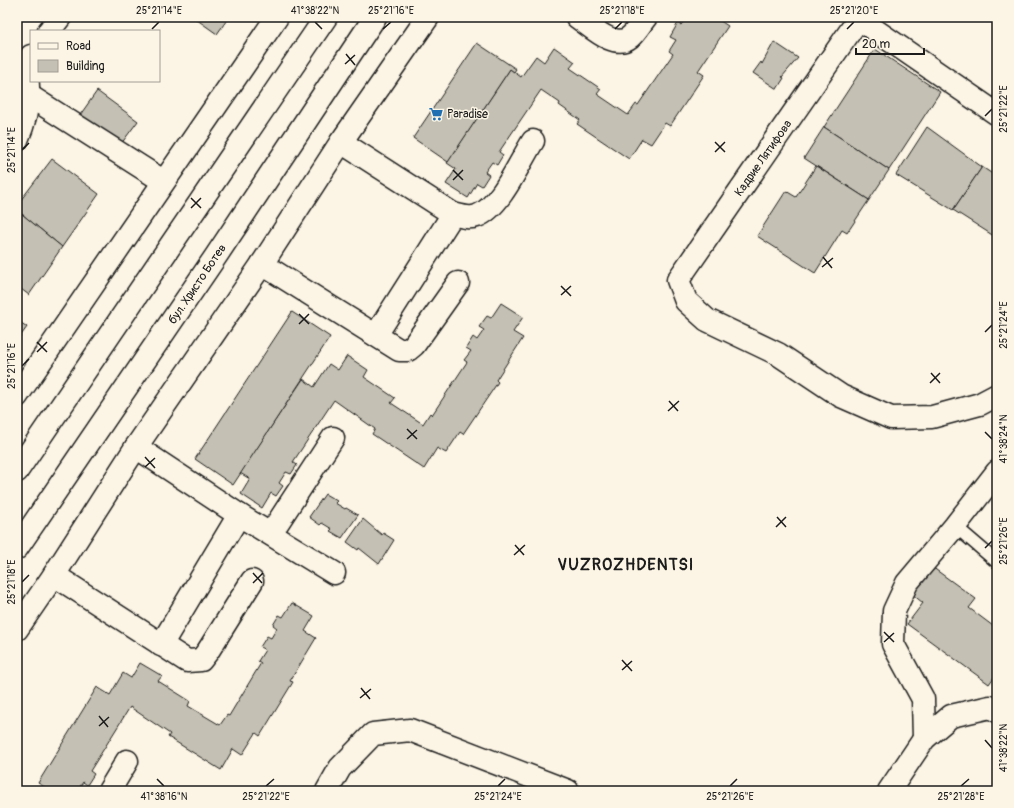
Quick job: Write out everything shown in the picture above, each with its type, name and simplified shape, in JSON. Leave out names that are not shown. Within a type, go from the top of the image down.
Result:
[{"type":"street","points":[[50,30],[60,17]]},
{"type":"street","points":[[17,396],[163,181],[277,17]]},
{"type":"street","points":[[17,471],[326,17]]},
{"type":"street","name":"бул. Христо Ботев","points":[[17,548],[216,256],[375,17]]},
{"type":"street","points":[[17,629],[54,575],[136,448],[262,264],[341,142],[428,17]]},
{"type":"street","points":[[577,17],[610,39],[617,41],[623,41],[632,36],[646,17]]},
{"type":"street","points":[[858,18],[997,114]]},
{"type":"street","name":"Кадрие Лятифова","points":[[858,18],[678,280],[686,301],[707,320],[778,354],[841,396],[891,418],[932,417],[980,404],[997,395]]},
{"type":"street","points":[[17,140],[26,120],[23,92],[26,65],[30,58]]},
{"type":"street","points":[[23,92],[163,181]]},
{"type":"street","points":[[341,142],[453,214],[466,218],[478,216],[496,201],[533,141]]},
{"type":"street","points":[[376,335],[453,214]]},
{"type":"street","points":[[262,264],[400,350],[408,350],[414,345],[458,283]]},
{"type":"street","points":[[271,533],[333,438]]},
{"type":"street","points":[[136,448],[334,573]]},
{"type":"street","points":[[924,739],[923,699],[894,644],[894,611],[907,583],[955,526],[997,472]]},
{"type":"street","points":[[161,645],[240,515]]},
{"type":"street","points":[[54,575],[161,645],[187,660],[201,660],[252,581]]},
{"type":"street","points":[[889,791],[924,739],[951,716],[990,707],[997,711]]},
{"type":"street","points":[[327,791],[340,768],[373,734],[410,730],[568,791]]},
{"type":"street","points":[[109,791],[127,761]]},
{"type":"lane","points":[[955,526],[997,562]]},
{"type":"building","points":[[193,17],[229,17],[217,34]]},
{"type":"building","points":[[687,17],[717,17],[716,18],[728,26],[698,71],[704,75],[670,126],[665,123],[651,144],[642,139],[629,159],[577,124],[580,120],[559,105],[560,103],[541,90],[499,152],[503,155],[497,165],[492,162],[485,172],[489,175],[482,186],[477,183],[468,198],[446,184],[456,169],[447,163],[510,69],[521,77],[536,56],[544,62],[554,47],[575,62],[570,68],[601,89],[597,94],[628,115],[636,104],[638,105],[673,54],[669,51],[676,40],[670,37],[678,23],[681,25]]},
{"type":"building","points":[[774,42],[798,58],[782,77],[784,78],[777,89],[753,73],[761,62],[762,64]]},
{"type":"building","points":[[477,43],[516,69],[514,72],[510,69],[448,162],[413,138]]},
{"type":"building","points":[[875,49],[940,92],[889,170],[824,127]]},
{"type":"building","points":[[97,91],[138,121],[121,144],[80,115]]},
{"type":"building","points":[[824,127],[889,170],[869,200],[804,158]]},
{"type":"building","points":[[927,127],[982,167],[953,210],[896,175]]},
{"type":"building","points":[[52,159],[99,194],[62,247],[17,210],[17,205]]},
{"type":"building","points":[[816,166],[869,200],[847,233],[842,230],[815,273],[757,236],[786,191],[796,197]]},
{"type":"building","points":[[982,167],[997,177],[997,238],[953,210]]},
{"type":"building","points":[[17,210],[62,247],[29,295],[17,286]]},
{"type":"building","points":[[501,303],[523,317],[513,332],[523,338],[496,380],[498,382],[463,434],[460,432],[446,453],[437,448],[424,469],[372,434],[375,429],[334,400],[293,462],[297,465],[291,474],[286,472],[279,483],[283,486],[276,496],[271,493],[262,508],[241,494],[250,479],[240,473],[303,379],[314,387],[329,364],[338,370],[347,356],[368,370],[364,377],[395,398],[391,403],[423,424],[430,413],[432,415],[467,362],[464,360],[471,351],[466,348],[473,337],[477,340],[484,330],[479,327],[487,316],[491,318]]},
{"type":"building","points":[[292,312],[330,337],[233,485],[195,459]]},
{"type":"building","points":[[17,320],[27,327],[17,341]]},
{"type":"building","points":[[325,494],[337,501],[335,503],[358,515],[342,538],[330,531],[332,529],[322,523],[320,525],[309,517]]},
{"type":"building","points":[[363,519],[382,535],[383,533],[394,540],[379,564],[359,548],[358,550],[347,542]]},
{"type":"building","points":[[932,567],[976,599],[969,608],[997,629],[997,673],[989,684],[907,624],[923,603],[912,594]]},
{"type":"building","points":[[292,603],[314,616],[305,631],[316,638],[290,681],[293,682],[260,736],[256,733],[242,755],[233,749],[221,770],[168,737],[170,734],[130,707],[90,771],[94,774],[87,785],[83,782],[77,791],[47,791],[48,789],[38,783],[97,687],[110,695],[123,673],[131,678],[140,663],[162,676],[158,681],[190,701],[188,706],[220,725],[227,715],[229,716],[261,663],[258,661],[265,650],[260,647],[267,636],[271,638],[277,628],[273,625],[279,615],[283,617]]},
{"type":"place","name":"Paradise","points":[[436,114]]},
{"type":"district","name":"VUZROZHDENTSI","points":[[626,564]]}]
